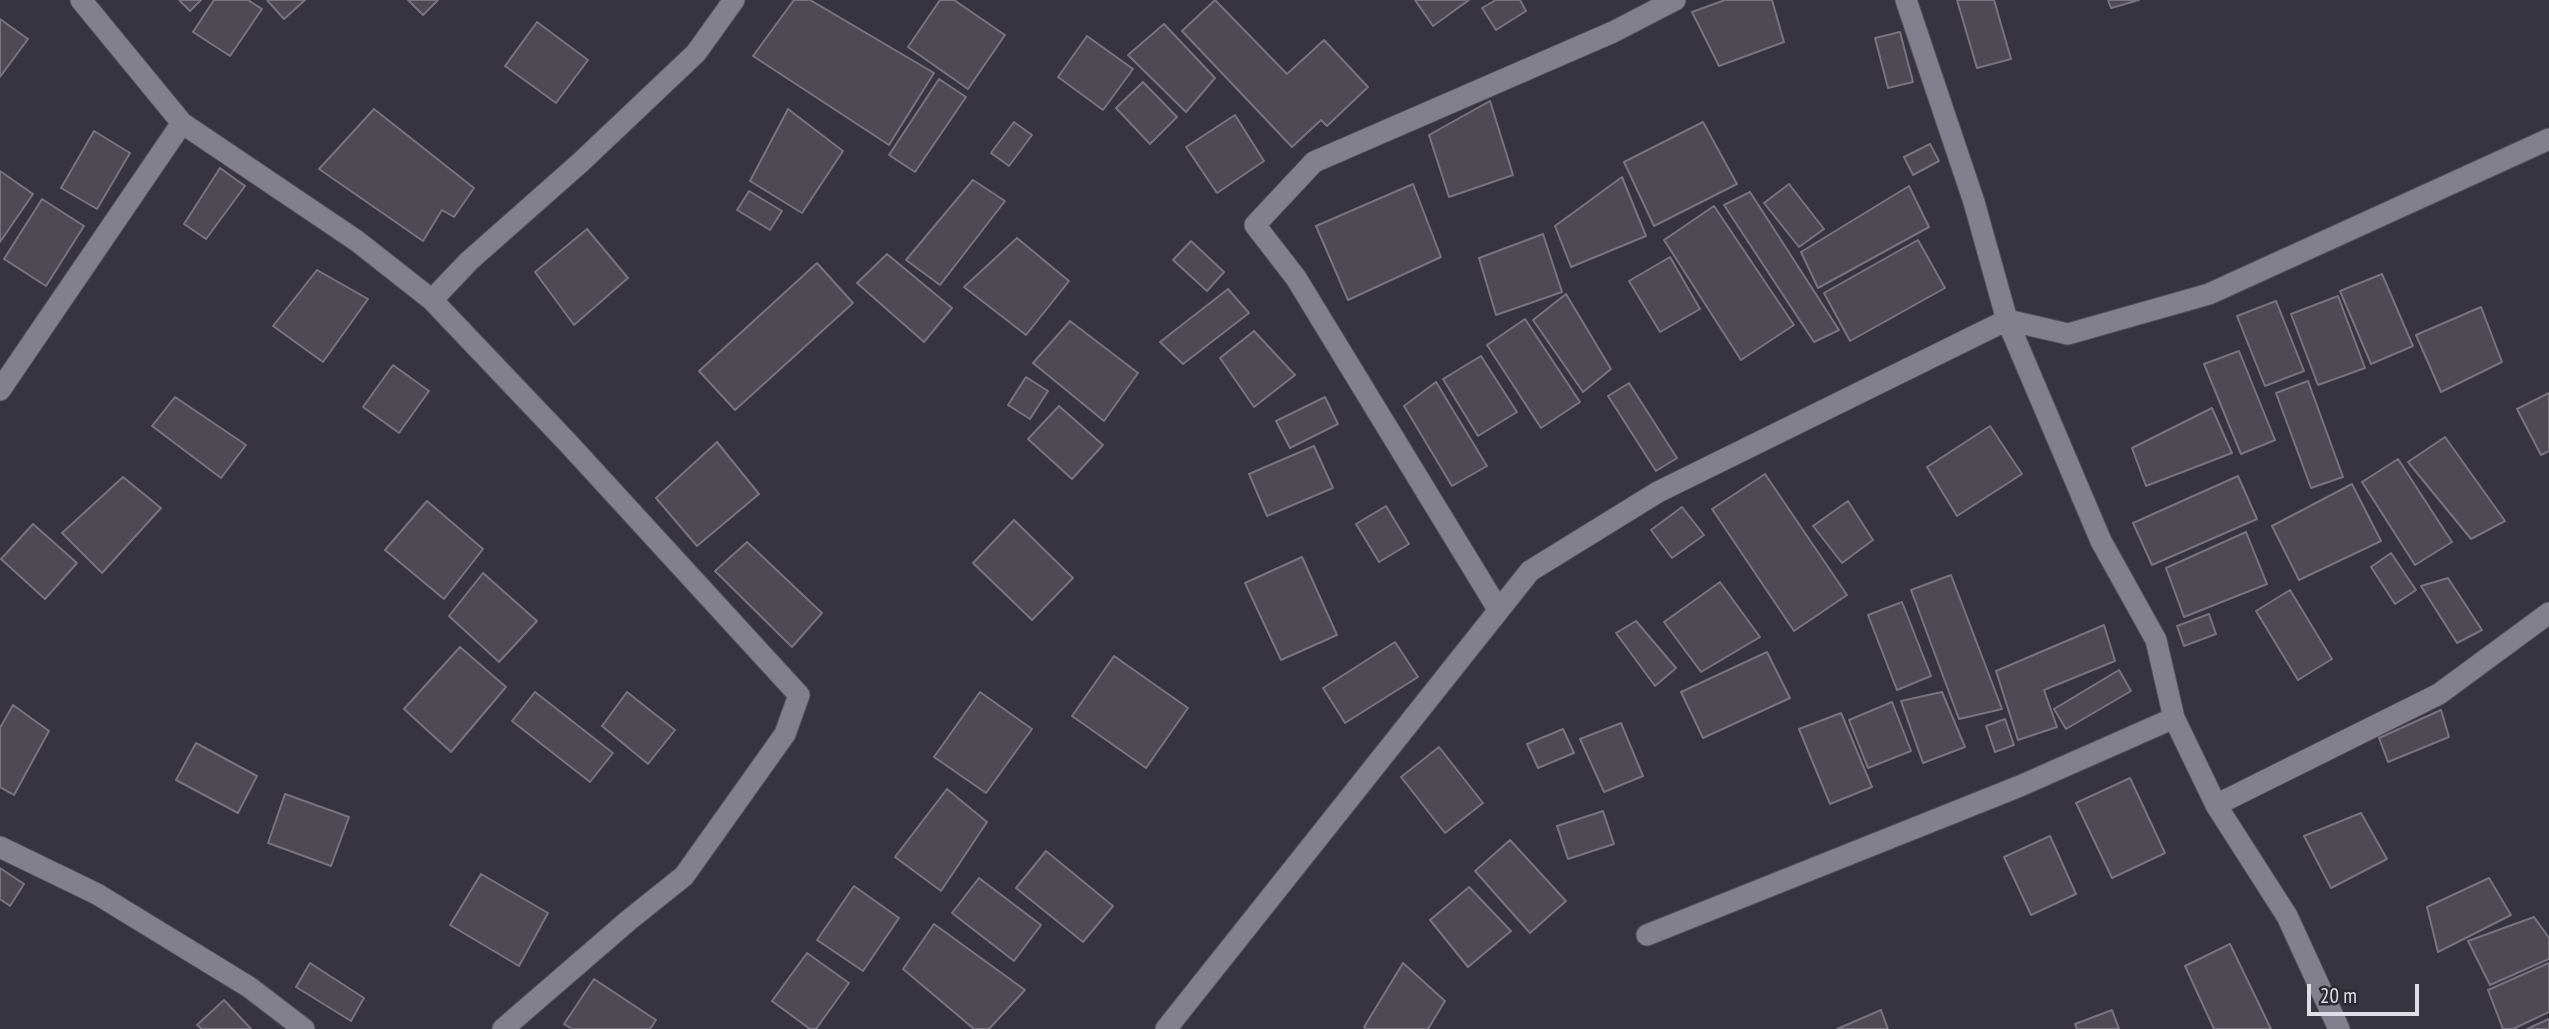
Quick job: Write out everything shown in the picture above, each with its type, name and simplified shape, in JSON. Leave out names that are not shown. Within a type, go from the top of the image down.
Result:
[{"type":"street","points":[[81,0],[182,123],[357,241],[432,300],[568,443],[799,695],[785,734],[684,876],[503,1029]]},
{"type":"street","points":[[432,300],[469,261],[581,162],[696,53],[734,0]]},
{"type":"street","points":[[1498,610],[1296,278],[1255,225],[1314,162],[1612,32],[1675,0]]},
{"type":"street","points":[[1906,0],[1974,202],[2007,320],[2101,541],[2156,640],[2174,718],[2216,805],[2287,916],[2339,1029]]},
{"type":"street","points":[[0,390],[182,123]]},
{"type":"street","points":[[1166,1029],[1530,571],[1658,492],[2007,320],[2068,334],[2209,294],[2549,139]]},
{"type":"street","points":[[2216,805],[2438,694],[2549,613]]},
{"type":"street","points":[[1647,935],[2020,786],[2174,718]]},
{"type":"street","points":[[0,847],[97,894],[249,987],[304,1029]]},
{"type":"building","points":[[179,0],[201,0],[190,11]]},
{"type":"building","points":[[214,0],[248,0],[262,9],[230,56],[193,32]]},
{"type":"building","points":[[267,0],[305,0],[284,19]]},
{"type":"building","points":[[408,0],[438,0],[423,15]]},
{"type":"building","points":[[794,0],[810,0],[934,73],[889,145],[753,56]]},
{"type":"building","points":[[940,0],[954,0],[1005,35],[968,89],[908,47]]},
{"type":"building","points":[[1215,0],[1287,74],[1324,40],[1368,87],[1327,126],[1321,120],[1292,147],[1182,31]]},
{"type":"building","points":[[1415,0],[1469,0],[1433,26]]},
{"type":"building","points":[[1496,0],[1520,0],[1526,11],[1496,30],[1482,8]]},
{"type":"building","points":[[1725,0],[1772,0],[1784,42],[1719,66],[1692,12]]},
{"type":"building","points":[[1957,0],[1994,0],[2011,59],[1977,68]]},
{"type":"building","points":[[2108,0],[2139,0],[2111,8]]},
{"type":"building","points":[[0,19],[28,39],[0,77]]},
{"type":"building","points":[[537,22],[588,60],[556,103],[505,66]]},
{"type":"building","points":[[1164,24],[1215,78],[1186,112],[1128,55]]},
{"type":"building","points":[[1900,32],[1913,82],[1888,88],[1875,38]]},
{"type":"building","points":[[1087,36],[1133,69],[1103,110],[1058,77]]},
{"type":"building","points":[[939,79],[966,97],[915,172],[889,155]]},
{"type":"building","points":[[1143,82],[1177,117],[1150,144],[1116,108]]},
{"type":"building","points":[[1490,101],[1513,175],[1449,197],[1429,135]]},
{"type":"building","points":[[374,109],[474,188],[454,217],[442,210],[423,241],[319,169]]},
{"type":"building","points":[[788,109],[843,151],[802,213],[750,181]]},
{"type":"building","points":[[1235,115],[1264,161],[1217,193],[1186,147]]},
{"type":"building","points":[[1014,122],[1032,135],[1009,166],[991,153]]},
{"type":"building","points":[[1703,122],[1737,184],[1654,226],[1624,162]]},
{"type":"building","points":[[94,131],[130,153],[97,209],[61,188]]},
{"type":"building","points":[[1930,144],[1939,161],[1913,175],[1904,157]]},
{"type":"building","points":[[220,168],[245,186],[206,239],[184,224]]},
{"type":"building","points":[[0,171],[33,194],[0,242]]},
{"type":"building","points":[[1622,177],[1646,236],[1571,267],[1555,226]]},
{"type":"building","points":[[973,180],[1005,201],[940,285],[906,260]]},
{"type":"building","points":[[1413,184],[1441,257],[1348,300],[1316,226]]},
{"type":"building","points":[[1789,184],[1824,229],[1799,247],[1764,203]]},
{"type":"building","points":[[1909,186],[1929,227],[1818,288],[1801,252]]},
{"type":"building","points":[[749,191],[782,211],[770,230],[737,210]]},
{"type":"building","points":[[1750,192],[1839,330],[1814,342],[1724,205]]},
{"type":"building","points":[[42,199],[84,226],[46,286],[4,259]]},
{"type":"building","points":[[1714,206],[1794,325],[1741,360],[1664,240]]},
{"type":"building","points":[[587,229],[628,278],[574,325],[535,272]]},
{"type":"building","points":[[1543,234],[1562,292],[1496,315],[1479,258]]},
{"type":"building","points":[[1017,238],[1069,281],[1026,335],[964,287]]},
{"type":"building","points":[[1918,240],[1945,288],[1850,341],[1824,293]]},
{"type":"building","points":[[1191,241],[1224,272],[1207,291],[1173,260]]},
{"type":"building","points":[[887,254],[952,308],[924,342],[857,283]]},
{"type":"building","points":[[1670,257],[1700,309],[1660,332],[1629,281]]},
{"type":"building","points":[[817,263],[853,303],[735,410],[699,371]]},
{"type":"building","points":[[317,270],[368,299],[323,362],[273,326]]},
{"type":"building","points":[[2382,274],[2413,346],[2371,364],[2340,291]]},
{"type":"building","points":[[1228,289],[1249,313],[1183,364],[1160,342]]},
{"type":"building","points":[[1566,294],[1611,369],[1583,392],[1533,320]]},
{"type":"building","points":[[2338,296],[2365,368],[2318,385],[2291,314]]},
{"type":"building","points":[[2276,301],[2304,371],[2265,386],[2237,316]]},
{"type":"building","points":[[2481,307],[2502,362],[2441,392],[2416,335]]},
{"type":"building","points":[[1525,319],[1580,402],[1541,428],[1487,345]]},
{"type":"building","points":[[1070,321],[1138,373],[1104,421],[1033,363]]},
{"type":"building","points":[[1254,331],[1295,375],[1254,407],[1220,358]]},
{"type":"building","points":[[2239,351],[2275,440],[2241,454],[2204,364]]},
{"type":"building","points":[[1481,356],[1517,412],[1478,436],[1443,379]]},
{"type":"building","points":[[393,365],[429,391],[399,433],[363,407]]},
{"type":"building","points":[[1026,377],[1048,391],[1030,419],[1008,405]]},
{"type":"building","points":[[2308,381],[2343,477],[2311,488],[2276,393]]},
{"type":"building","points":[[1436,382],[1487,466],[1452,486],[1404,406]]},
{"type":"building","points":[[1629,383],[1677,458],[1656,471],[1608,396]]},
{"type":"building","points":[[2549,393],[2549,451],[2541,455],[2517,409]]},
{"type":"building","points":[[175,397],[246,445],[221,478],[152,426]]},
{"type":"building","points":[[1325,397],[1338,424],[1290,448],[1276,421]]},
{"type":"building","points":[[1059,406],[1103,445],[1072,479],[1028,439]]},
{"type":"building","points":[[2212,408],[2232,453],[2146,486],[2132,448]]},
{"type":"building","points":[[1990,426],[2022,474],[1957,516],[1927,467]]},
{"type":"building","points":[[2445,437],[2505,521],[2471,539],[2408,462]]},
{"type":"building","points":[[717,442],[759,494],[697,546],[656,498]]},
{"type":"building","points":[[1314,446],[1333,488],[1267,516],[1249,474]]},
{"type":"building","points":[[2398,459],[2452,542],[2415,565],[2362,482]]},
{"type":"building","points":[[1765,474],[1847,595],[1794,631],[1712,509]]},
{"type":"building","points":[[2238,476],[2257,519],[2152,565],[2133,523]]},
{"type":"building","points":[[123,477],[161,508],[102,573],[62,533]]},
{"type":"building","points":[[2352,484],[2381,541],[2299,580],[2272,526]]},
{"type":"building","points":[[427,501],[483,549],[444,599],[385,550]]},
{"type":"building","points":[[1848,501],[1873,540],[1842,563],[1813,526]]},
{"type":"building","points":[[1386,506],[1409,544],[1379,562],[1356,524]]},
{"type":"building","points":[[1682,507],[1704,535],[1672,558],[1651,530]]},
{"type":"building","points":[[1014,520],[1073,578],[1032,620],[973,563]]},
{"type":"building","points":[[33,524],[77,563],[45,599],[1,559]]},
{"type":"building","points":[[2246,532],[2267,584],[2184,617],[2166,568]]},
{"type":"building","points":[[747,542],[822,613],[792,647],[715,571]]},
{"type":"building","points":[[2391,553],[2416,590],[2395,604],[2371,567]]},
{"type":"building","points":[[1302,557],[1337,635],[1281,660],[1245,583]]},
{"type":"building","points":[[483,573],[537,621],[499,662],[449,616]]},
{"type":"building","points":[[1951,575],[2002,709],[1959,719],[1911,590]]},
{"type":"building","points":[[2448,578],[2482,630],[2457,643],[2421,586]]},
{"type":"building","points":[[1720,582],[1760,637],[1701,672],[1664,622]]},
{"type":"building","points":[[2290,590],[2332,659],[2298,680],[2256,611]]},
{"type":"building","points":[[1902,602],[1931,676],[1897,690],[1868,615]]},
{"type":"building","points":[[2209,614],[2216,634],[2184,646],[2177,626]]},
{"type":"building","points":[[1636,621],[1676,668],[1655,686],[1616,633]]},
{"type":"building","points":[[2104,625],[2115,661],[2044,690],[2057,727],[2018,740],[1996,671]]},
{"type":"building","points":[[1395,642],[1418,677],[1345,723],[1323,688]]},
{"type":"building","points":[[460,647],[506,687],[451,752],[404,709]]},
{"type":"building","points":[[1767,652],[1790,698],[1703,738],[1681,692]]},
{"type":"building","points":[[1114,656],[1188,708],[1146,768],[1072,716]]},
{"type":"building","points":[[2119,670],[2131,691],[2066,729],[2054,709]]},
{"type":"building","points":[[535,692],[613,753],[590,782],[512,721]]},
{"type":"building","points":[[627,692],[675,730],[648,764],[602,726]]},
{"type":"building","points":[[980,692],[1032,729],[986,793],[934,757]]},
{"type":"building","points":[[1942,692],[1965,747],[1923,763],[1901,701]]},
{"type":"building","points":[[1892,702],[1911,751],[1868,768],[1849,720]]},
{"type":"building","points":[[13,705],[49,731],[14,795],[0,787],[0,728]]},
{"type":"building","points":[[2441,710],[2449,737],[2388,762],[2379,738]]},
{"type":"building","points":[[1841,713],[1872,787],[1830,804],[1799,729]]},
{"type":"building","points":[[2005,719],[2014,745],[1995,752],[1986,726]]},
{"type":"building","points":[[1621,723],[1643,776],[1604,792],[1580,739]]},
{"type":"building","points":[[1563,729],[1574,753],[1538,768],[1527,744]]},
{"type":"building","points":[[196,743],[257,776],[238,813],[176,780]]},
{"type":"building","points":[[1439,747],[1483,803],[1445,833],[1401,777]]},
{"type":"building","points":[[2130,778],[2165,853],[2112,878],[2076,803]]},
{"type":"building","points":[[947,789],[987,822],[941,891],[895,857]]},
{"type":"building","points":[[285,794],[349,817],[331,866],[268,843]]},
{"type":"building","points":[[1603,811],[1614,844],[1568,859],[1557,826]]},
{"type":"building","points":[[2361,813],[2387,859],[2331,888],[2304,836]]},
{"type":"building","points":[[2050,836],[2076,894],[2031,915],[2004,857]]},
{"type":"building","points":[[1510,840],[1566,901],[1530,933],[1475,871]]},
{"type":"building","points":[[1046,851],[1113,906],[1083,942],[1016,888]]},
{"type":"building","points":[[0,868],[24,884],[10,906],[0,899]]},
{"type":"building","points":[[481,874],[548,913],[519,966],[450,925]]},
{"type":"building","points":[[979,878],[1041,925],[1014,961],[952,913]]},
{"type":"building","points":[[2489,878],[2511,915],[2438,952],[2427,907]]},
{"type":"building","points":[[854,886],[899,918],[863,971],[817,940]]},
{"type":"building","points":[[1469,887],[1511,931],[1468,967],[1430,920]]},
{"type":"building","points":[[2534,917],[2549,938],[2549,959],[2490,985],[2468,941]]},
{"type":"building","points":[[934,924],[1025,990],[989,1029],[974,1029],[903,969]]},
{"type":"building","points":[[2230,944],[2271,1029],[2214,1029],[2185,966]]},
{"type":"building","points":[[807,953],[849,983],[816,1029],[810,1029],[772,1001]]},
{"type":"building","points":[[310,963],[364,998],[351,1021],[296,987]]},
{"type":"building","points":[[1403,963],[1445,1001],[1428,1029],[1367,1029],[1364,1027]]},
{"type":"building","points":[[2549,963],[2549,1012],[2513,1029],[2503,1029],[2488,990]]},
{"type":"building","points":[[594,979],[656,1020],[650,1029],[572,1029],[564,1024]]},
{"type":"building","points":[[224,1000],[251,1029],[202,1029],[197,1025]]},
{"type":"building","points":[[1881,1010],[1888,1029],[1837,1029]]},
{"type":"building","points":[[2112,1010],[2119,1029],[2077,1029],[2075,1024]]},
{"type":"building","points":[[2549,1019],[2549,1029],[2527,1029]]}]
